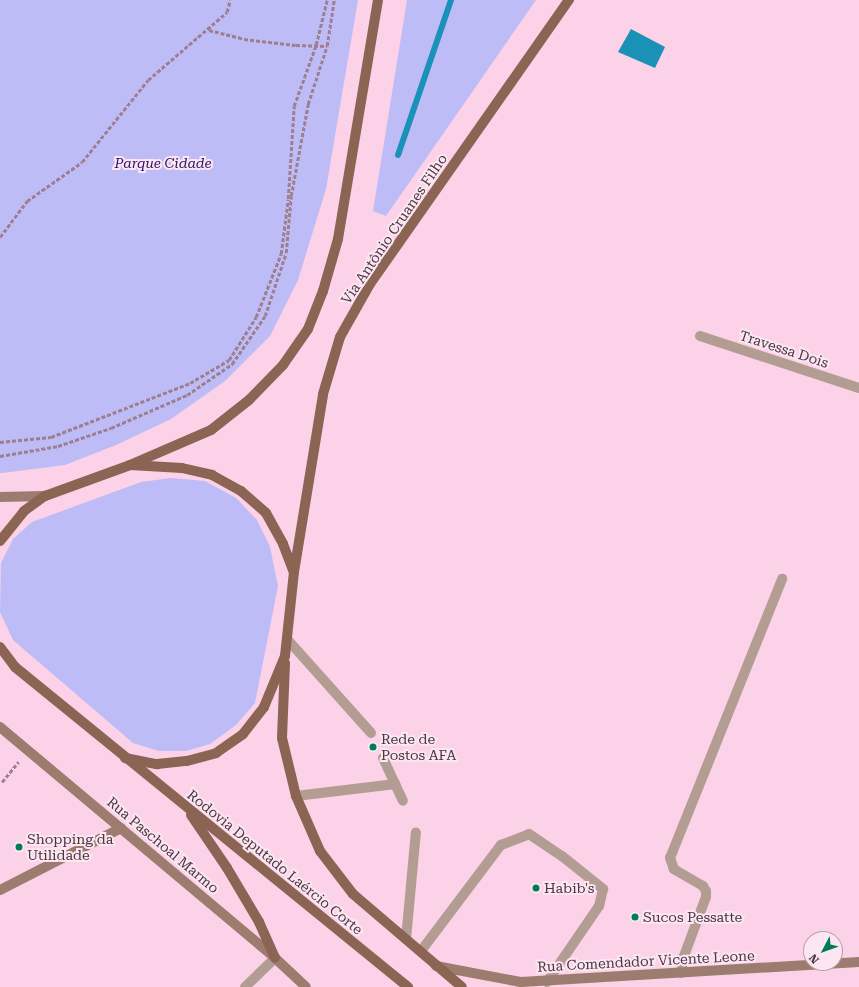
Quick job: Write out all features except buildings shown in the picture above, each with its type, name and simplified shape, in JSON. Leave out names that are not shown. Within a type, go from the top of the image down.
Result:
[{"type":"main road","name":"Via Antônio Cruanes Filho","points":[[0,541],[24,511],[45,496],[130,465],[211,430],[248,400],[283,365],[308,329],[323,291],[338,239],[378,0]]},
{"type":"main road","name":"Via Antônio Cruanes Filho","points":[[285,656],[294,572],[323,394],[340,337],[370,284],[569,0]]},
{"type":"main road","points":[[130,465],[182,468],[212,475],[241,491],[266,513],[283,544],[294,572]]},
{"type":"main road","name":"Rodovia Deputado Laércio Corte","points":[[0,647],[15,667],[408,987]]},
{"type":"main road","points":[[125,758],[157,764],[187,761],[216,753],[243,734],[264,707],[285,656]]},
{"type":"main road","name":"Rodovia Deputado Laércio Corte","points":[[285,656],[282,738],[296,796],[320,851],[353,894],[462,987]]},
{"type":"main road","points":[[184,805],[227,868],[259,922],[275,958]]},
{"type":"street","name":"Travessa Dois","points":[[700,336],[859,388]]},
{"type":"street","points":[[0,497],[45,496]]},
{"type":"street","points":[[681,973],[684,956],[706,897],[706,891],[703,886],[674,869],[670,858],[782,579]]},
{"type":"street","points":[[287,639],[371,733]]},
{"type":"street","name":"Rua Paschoal Marmo","points":[[0,727],[275,958],[306,987]]},
{"type":"street","points":[[383,758],[403,801]]},
{"type":"street","points":[[296,796],[395,784]]},
{"type":"street","points":[[0,890],[120,828]]},
{"type":"street","points":[[406,939],[416,832]]},
{"type":"street","points":[[421,951],[500,845],[529,834],[562,856],[603,889],[600,906],[547,982]]},
{"type":"street","points":[[245,987],[275,958]]},
{"type":"street","name":"Rua Comendador Vicente Leone","points":[[436,966],[521,982],[547,982],[859,962]]},
{"type":"path","points":[[0,237],[27,201],[82,162],[148,80],[209,30],[227,12],[230,0]]},
{"type":"path","points":[[0,442],[51,437],[190,383],[229,360],[256,317],[281,254],[288,200],[294,106],[316,45],[327,0]]},
{"type":"path","points":[[0,456],[58,446],[111,428],[187,395],[232,364],[265,316],[286,253],[291,196],[308,104],[327,46],[334,0]]},
{"type":"path","points":[[209,30],[244,38],[327,46]]},
{"type":"path","points":[[2,782],[27,750]]},
{"type":"green space","name":"Parque Cidade","points":[[0,0],[358,0],[326,189],[298,280],[270,336],[225,381],[171,419],[116,445],[65,465],[2,473],[0,473]]},
{"type":"green space","points":[[407,0],[536,0],[386,216],[373,211]]},
{"type":"green space","points":[[171,478],[205,481],[236,498],[257,520],[270,547],[278,586],[255,703],[236,725],[210,744],[186,751],[159,751],[133,743],[13,640],[0,612],[1,563],[13,539],[32,522],[141,482]]},
{"type":"shaded area","points":[[631,29],[665,47],[655,68],[618,52]]},
{"type":"waterway","points":[[398,155],[451,0]]},
{"type":"place","name":"Rede de Postos AFA","points":[[373,747]]},
{"type":"place","name":"Shopping da Utilidade","points":[[19,847]]},
{"type":"place","name":"Habib's","points":[[536,888]]},
{"type":"place","name":"Sucos Pessatte","points":[[635,917]]}]
